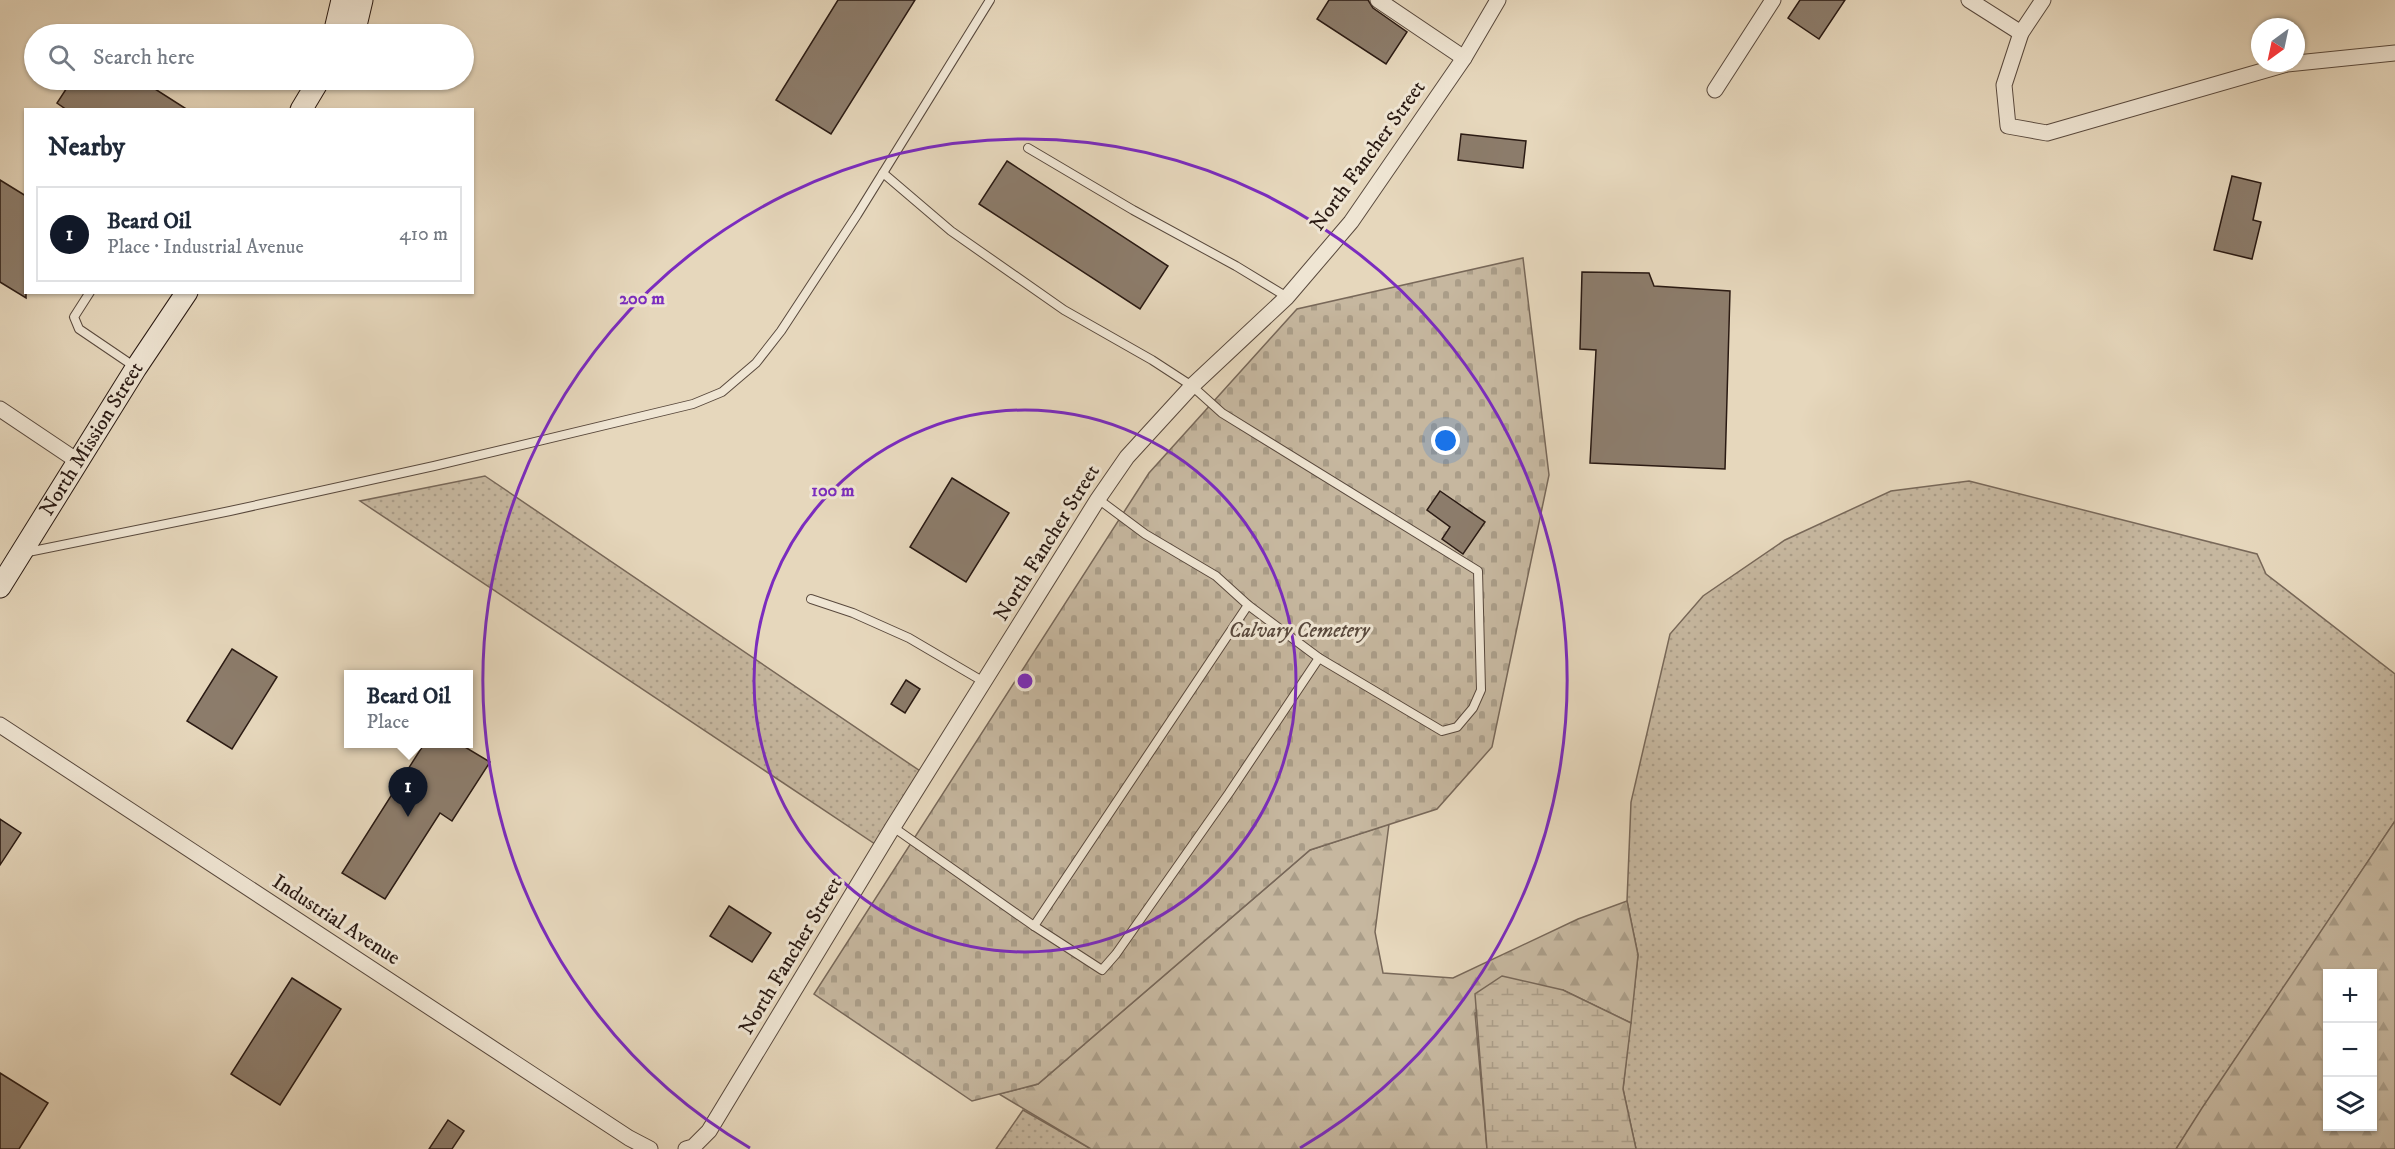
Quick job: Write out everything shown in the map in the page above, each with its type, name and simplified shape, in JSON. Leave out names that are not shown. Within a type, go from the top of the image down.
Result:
[{"type":"main road","points":[[336,24],[342,0]]},
{"type":"main road","points":[[356,24],[362,0]]},
{"type":"main road","points":[[303,108],[314,90]]},
{"type":"main road","name":"North Mission Street","points":[[0,587],[136,368],[186,294]]},
{"type":"street","points":[[1378,0],[1464,58]]},
{"type":"street","name":"North Fancher Street","points":[[686,1149],[693,1147],[709,1131],[893,827],[1098,499],[1127,458],[1192,386],[1287,297],[1351,222],[1464,58],[1498,0]]},
{"type":"street","points":[[1715,90],[1773,0]]},
{"type":"street","points":[[1969,0],[2021,33]]},
{"type":"street","points":[[2043,0],[2021,33],[2004,85],[2008,126],[2047,133],[2287,64],[2395,53]]},
{"type":"street","points":[[0,409],[79,462]]},
{"type":"street","name":"Industrial Avenue","points":[[0,725],[629,1138],[650,1149]]},
{"type":"lane","points":[[20,553],[230,511],[446,464],[682,407],[722,392],[756,363],[781,331],[883,173],[990,0]]},
{"type":"lane","points":[[1028,148],[1287,297]]},
{"type":"lane","points":[[883,173],[951,231],[1064,310],[1152,360],[1192,386],[1222,413],[1478,571],[1481,690],[1473,708],[1457,727],[1442,730],[1319,658],[1248,605],[1216,576],[1145,534],[1098,499]]},
{"type":"lane","points":[[89,294],[74,317],[79,329],[136,368]]},
{"type":"lane","points":[[811,599],[854,613],[909,638],[984,682]]},
{"type":"lane","points":[[1034,926],[1248,605]]},
{"type":"lane","points":[[893,827],[1034,926],[1102,970],[1116,954],[1229,793],[1319,658]]},
{"type":"green space","name":"Calvary Cemetery","points":[[1523,258],[1549,475],[1492,747],[1437,809],[1310,850],[1038,1084],[972,1101],[814,994],[1149,473],[1297,309]]},
{"type":"green space","points":[[485,476],[926,775],[881,848],[360,501]]},
{"type":"green space","points":[[1969,481],[2257,554],[2266,574],[2395,674],[2395,821],[2176,1149],[1636,1149],[1623,1089],[1638,955],[1627,901],[1631,802],[1670,634],[1703,596],[1785,540],[1891,491]]},
{"type":"green space","points":[[2395,821],[2395,1149],[2176,1149],[2202,1108]]},
{"type":"green space","points":[[1389,824],[1375,932],[1383,973],[1453,978],[1578,919],[1627,901],[1638,955],[1631,1023],[1563,990],[1475,1013],[1487,1149],[1091,1149],[999,1094],[1038,1084],[1310,850]]},
{"type":"green space","points":[[1502,976],[1563,990],[1631,1023],[1623,1089],[1636,1149],[1487,1149],[1475,994]]},
{"type":"green space","points":[[1023,1110],[1091,1149],[996,1149]]},
{"type":"building","points":[[838,0],[915,0],[831,134],[776,100]]},
{"type":"building","points":[[1329,0],[1368,0],[1373,8],[1407,32],[1386,64],[1317,19]]},
{"type":"building","points":[[1800,0],[1845,0],[1819,39],[1788,18]]},
{"type":"building","points":[[65,90],[157,90],[185,108],[64,108],[57,103]]},
{"type":"building","points":[[1461,134],[1526,141],[1523,168],[1458,160]]},
{"type":"building","points":[[1007,161],[1168,266],[1140,309],[979,204]]},
{"type":"building","points":[[2232,176],[2261,183],[2253,220],[2261,222],[2252,259],[2214,250]]},
{"type":"building","points":[[0,180],[24,195],[24,294],[26,298],[0,282]]},
{"type":"building","points":[[1582,272],[1649,273],[1654,286],[1730,291],[1725,469],[1590,463],[1596,350],[1580,349]]},
{"type":"building","points":[[952,478],[1009,513],[966,582],[910,547]]},
{"type":"building","points":[[1440,491],[1485,522],[1463,554],[1442,539],[1450,527],[1427,510]]},
{"type":"building","points":[[232,649],[277,677],[232,749],[187,721]]},
{"type":"building","points":[[906,680],[920,689],[905,713],[891,704]]},
{"type":"building","points":[[421,748],[467,748],[490,762],[452,821],[440,813],[385,899],[342,873]]},
{"type":"building","points":[[0,819],[21,833],[0,865]]},
{"type":"building","points":[[729,906],[771,933],[752,962],[710,936]]},
{"type":"building","points":[[292,978],[341,1009],[280,1105],[231,1074]]},
{"type":"building","points":[[0,1073],[48,1103],[19,1149],[0,1149]]},
{"type":"building","points":[[448,1120],[464,1131],[452,1149],[429,1149]]},
{"type":"place","name":"Beard Oil","points":[[408,817]]}]
